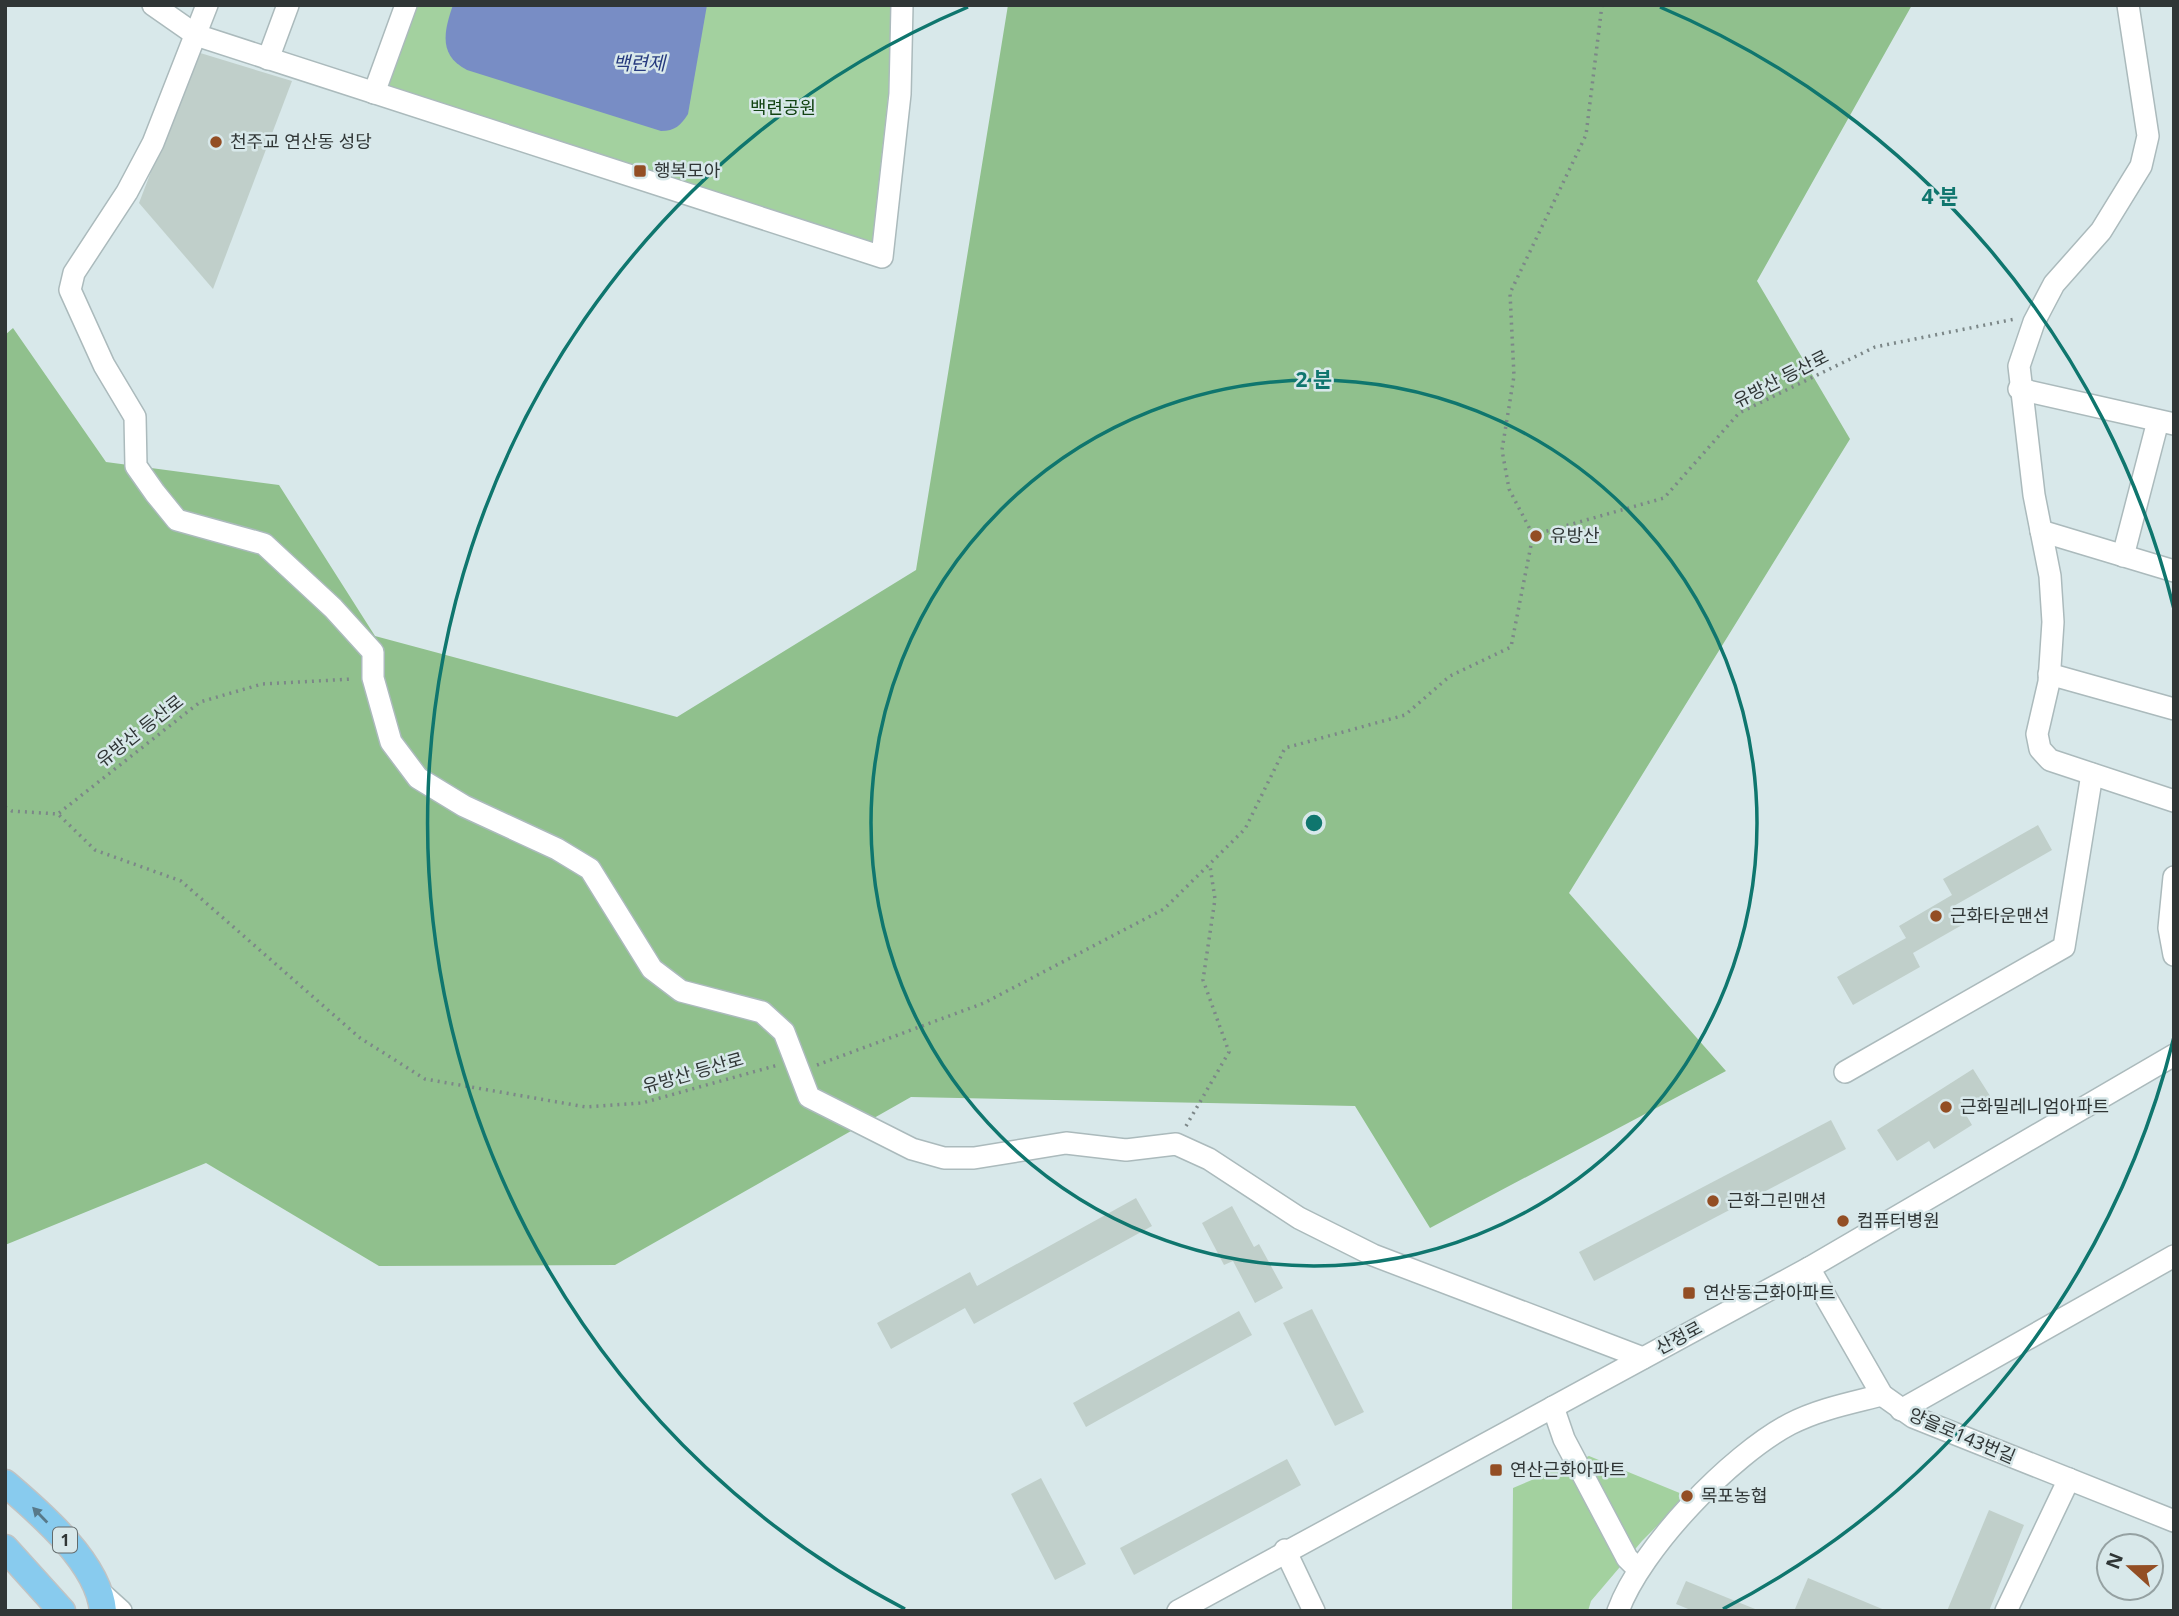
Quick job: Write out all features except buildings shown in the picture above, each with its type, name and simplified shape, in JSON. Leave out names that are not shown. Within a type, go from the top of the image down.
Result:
[{"type":"main road","name":"1","points":[[5,1483],[67,1542],[102,1602]]},
{"type":"main road","points":[[5,1548],[60,1610]]},
{"type":"street","points":[[153,5],[197,35],[882,257],[901,94],[902,5]]},
{"type":"street","points":[[207,5],[153,143],[127,192],[74,273],[70,290],[104,365],[135,417],[136,466],[155,493],[177,520],[264,544],[333,608],[373,652],[373,678],[391,742],[418,778],[464,806],[557,849],[590,869],[652,969],[681,991],[762,1012],[784,1032],[809,1097],[912,1149],[944,1158],[974,1158],[1066,1143],[1126,1150],[1176,1144],[1209,1159],[1299,1218],[1373,1255],[1643,1358]]},
{"type":"street","points":[[268,59],[288,5]]},
{"type":"street","points":[[374,93],[406,5]]},
{"type":"street","points":[[2128,5],[2148,136],[2141,166],[2101,231],[2053,284],[2034,322],[2019,366],[2019,389],[2050,576],[2053,622],[2049,674],[2037,734],[2040,748],[2050,761],[2174,801]]},
{"type":"street","points":[[2019,389],[2166,422],[2123,556]]},
{"type":"street","points":[[2041,531],[2174,571]]},
{"type":"street","points":[[2049,674],[2174,709]]},
{"type":"street","points":[[1845,1072],[2064,947],[2092,774]]},
{"type":"street","points":[[2174,877],[2169,928],[2174,955]]},
{"type":"street","name":"산정로","points":[[1178,1611],[1285,1550],[1809,1268],[2174,1055]]},
{"type":"street","points":[[1901,1410],[2174,1256]]},
{"type":"street","points":[[1625,1608],[1638,1569],[1654,1546],[1765,1440],[1818,1411],[1882,1395],[1809,1268]]},
{"type":"street","name":"양을로143번길","points":[[1882,1395],[1913,1418],[2174,1521]]},
{"type":"street","points":[[1553,1407],[1564,1439],[1627,1558],[1638,1569]]},
{"type":"street","points":[[2006,1611],[2069,1479]]},
{"type":"street","points":[[1285,1550],[1314,1611]]},
{"type":"street","points":[[102,1602],[121,1611]]},
{"type":"path","points":[[1532,535],[1509,489],[1502,450],[1514,376],[1510,293],[1586,135],[1602,5]]},
{"type":"path","name":"유방산 등산로","points":[[373,678],[262,684],[200,702],[58,814],[95,850],[181,881],[360,1038],[425,1079],[586,1107],[642,1103],[769,1065],[821,1064],[984,1003],[1164,909],[1245,829],[1285,748],[1405,715],[1450,676],[1511,647],[1532,535],[1664,498],[1739,413],[1875,347],[2024,317],[2034,322]]},
{"type":"path","points":[[5,807],[12,811],[58,814]]},
{"type":"path","points":[[1176,1144],[1229,1052],[1203,980],[1215,899],[1210,866]]},
{"type":"green space","name":"백련공원","points":[[416,5],[898,5],[872,244],[387,86]]},
{"type":"green space","points":[[1008,5],[1912,5],[1757,281],[1850,439],[1569,893],[1726,1071],[1430,1228],[1355,1106],[911,1097],[615,1265],[379,1266],[206,1163],[5,1245],[5,335],[13,328],[106,462],[279,485],[375,636],[677,717],[916,570]]},
{"type":"green space","points":[[1589,1456],[1687,1496],[1642,1541],[1591,1601],[1588,1611],[1512,1611],[1513,1488]]},
{"type":"water","name":"백련제","points":[[453,5],[707,5],[688,114],[677,127],[661,131],[467,70],[451,57],[447,50],[447,24]]},
{"type":"place","name":"천주교 연산동 성당","points":[[216,142]]},
{"type":"place","name":"행복모아","points":[[640,171]]},
{"type":"place","name":"유방산","points":[[1536,536]]},
{"type":"place","name":"근화타운맨션","points":[[1936,916]]},
{"type":"place","name":"근화밀레니엄아파트","points":[[1946,1107]]},
{"type":"place","name":"근화그린맨션","points":[[1713,1201]]},
{"type":"place","name":"컴퓨터병원","points":[[1843,1221]]},
{"type":"place","name":"연산동근화아파트","points":[[1689,1293]]},
{"type":"place","name":"연산근화아파트","points":[[1496,1470]]},
{"type":"place","name":"목포농협","points":[[1687,1496]]}]
